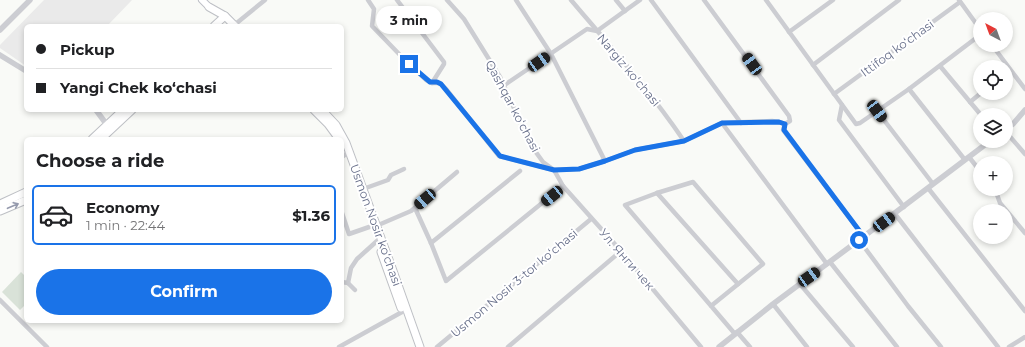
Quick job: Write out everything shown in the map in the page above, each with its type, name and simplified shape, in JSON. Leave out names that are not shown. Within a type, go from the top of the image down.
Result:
[{"type":"main road","points":[[202,0],[229,23]]},
{"type":"main road","points":[[102,137],[122,112]]},
{"type":"main road","points":[[95,137],[129,112]]},
{"type":"main road","points":[[316,112],[328,124],[338,137]]},
{"type":"main road","name":"Usmon Nosir ko‘chasi","points":[[324,112],[336,125],[343,137]]},
{"type":"main road","name":"Usmon Nosir ko‘chasi","points":[[344,139],[363,189],[368,209]]},
{"type":"main road","name":"Usmon Nosir ko‘chasi","points":[[344,155],[368,209],[420,347]]},
{"type":"main road","points":[[0,204],[24,193]]},
{"type":"main road","points":[[0,211],[24,201]]},
{"type":"main road","name":"Usmon Nosir ko‘chasi","points":[[374,226],[415,347]]},
{"type":"street","points":[[0,30],[30,0]]},
{"type":"street","points":[[229,23],[265,0]]},
{"type":"street","points":[[368,0],[374,10],[372,26],[400,56],[426,80],[432,83],[440,83],[446,89],[500,156],[554,170],[579,169],[635,150],[684,141],[722,123],[772,121],[785,124],[790,122],[789,116],[704,0]]},
{"type":"street","points":[[397,0],[444,62],[432,83]]},
{"type":"street","name":"Qashqar koʻchasi","points":[[448,0],[464,19],[500,77],[530,144],[543,162],[554,170]]},
{"type":"street","points":[[516,0],[551,54],[605,161]]},
{"type":"street","name":"Nargiz koʻchasi","points":[[571,0],[644,87],[684,141]]},
{"type":"street","points":[[616,0],[625,11]]},
{"type":"street","points":[[504,86],[587,29],[597,31],[640,0]]},
{"type":"street","points":[[651,0],[742,123]]},
{"type":"street","points":[[766,0],[856,124],[860,123],[909,89],[973,40]]},
{"type":"street","points":[[789,32],[833,0]]},
{"type":"street","points":[[813,65],[899,0]]},
{"type":"street","points":[[959,1],[973,20]]},
{"type":"street","name":"Ittifoq ko‘chasi","points":[[834,94],[959,1]]},
{"type":"street","points":[[0,55],[24,70]]},
{"type":"street","points":[[940,66],[975,108]]},
{"type":"street","points":[[1013,76],[1025,89]]},
{"type":"street","points":[[909,89],[973,164]]},
{"type":"street","points":[[842,105],[839,120],[904,207]]},
{"type":"street","points":[[1013,124],[1025,110]]},
{"type":"street","points":[[877,111],[931,186],[1025,311]]},
{"type":"street","points":[[97,112],[109,128]]},
{"type":"street","points":[[722,123],[829,263],[897,347]]},
{"type":"street","points":[[785,124],[784,130],[787,135],[908,306],[941,347]]},
{"type":"street","points":[[1013,139],[1025,154]]},
{"type":"street","points":[[719,347],[772,304],[862,239],[981,148]]},
{"type":"street","points":[[363,189],[388,180],[391,175],[404,169]]},
{"type":"street","name":"Ул. Янги чек","points":[[554,170],[564,186],[591,219],[621,251],[701,347]]},
{"type":"street","points":[[431,243],[520,171]]},
{"type":"street","points":[[344,220],[349,234],[412,211],[457,172]]},
{"type":"street","points":[[711,306],[763,264],[693,182],[625,205],[711,306],[750,347]]},
{"type":"street","points":[[415,208],[446,281],[564,186]]},
{"type":"street","points":[[657,193],[738,284]]},
{"type":"street","points":[[998,196],[1000,203],[1025,233]]},
{"type":"street","points":[[895,214],[998,347]]},
{"type":"street","name":"Usmon Nosir 3-tor koʻchasi","points":[[436,347],[591,219]]},
{"type":"street","points":[[355,290],[344,283],[351,268],[357,259],[378,241]]},
{"type":"street","points":[[508,347],[621,251]]},
{"type":"street","points":[[800,284],[853,347]]},
{"type":"street","points":[[0,300],[47,347]]},
{"type":"street","points":[[772,304],[807,347]]},
{"type":"street","points":[[339,347],[402,312]]},
{"type":"street","points":[[1009,347],[1025,337]]},
{"type":"shaded area","points":[[44,0],[132,0],[109,24],[24,24],[24,65],[0,48],[0,45]]},
{"type":"shaded area","points":[[21,272],[24,275],[24,306],[20,310],[2,292]]},
{"type":"route","points":[[409,64],[426,80],[432,83],[440,83],[446,89],[500,156],[554,170],[579,169],[635,150],[684,141],[722,123],[772,121],[785,124],[783,127],[784,130],[864,237],[859,240]]}]
